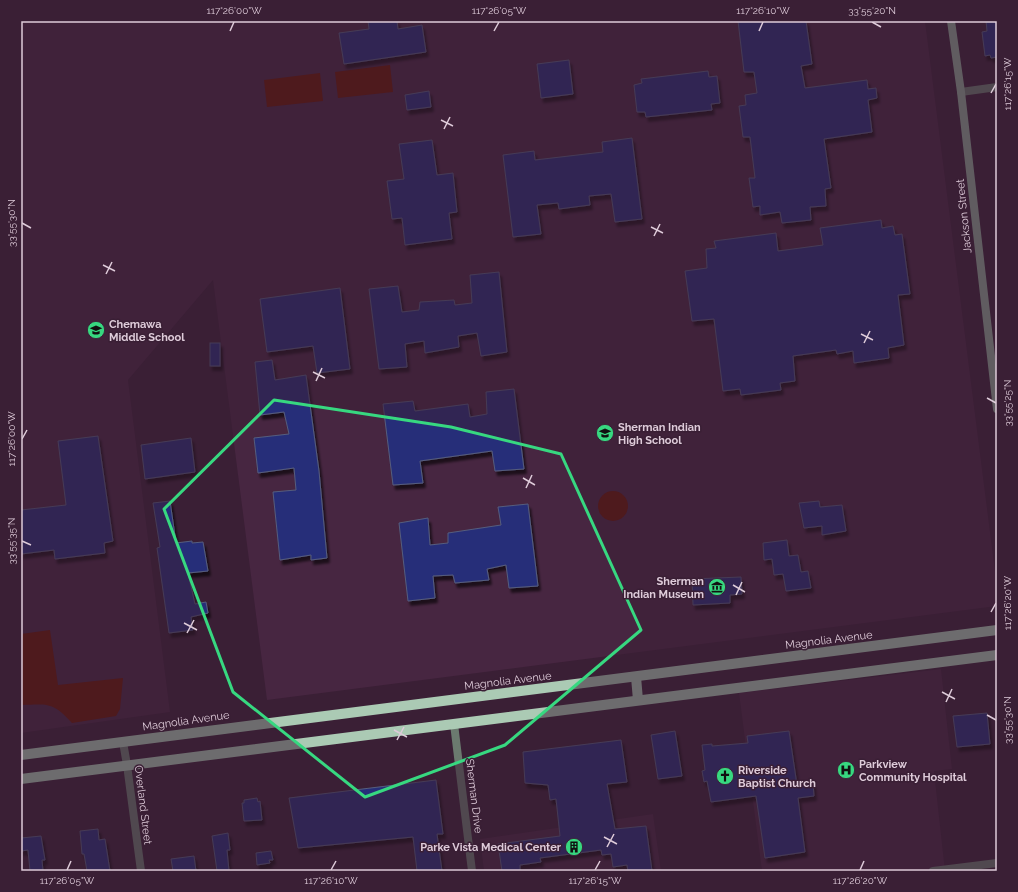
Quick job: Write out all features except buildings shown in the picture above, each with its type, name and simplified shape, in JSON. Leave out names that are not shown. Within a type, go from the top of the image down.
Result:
[{"type":"main road","name":"Magnolia Avenue","points":[[21,755],[997,630]]},
{"type":"main road","points":[[21,779],[997,655]]},
{"type":"main road","points":[[636,677],[638,700]]},
{"type":"street","name":"Jackson Street","points":[[951,21],[961,92],[997,409]]},
{"type":"street","points":[[961,92],[997,87]]},
{"type":"street","name":"Sherman Drive","points":[[454,724],[472,871]]},
{"type":"street","name":"Overland Street","points":[[123,742],[140,871]]},
{"type":"street","points":[[934,871],[997,863]]},
{"type":"highlighted area","points":[[274,400],[451,427],[561,454],[641,630],[505,745],[365,797],[233,692],[164,509]]},
{"type":"shaded area","name":"Sherman Indian High School","points":[[21,21],[925,21],[997,587],[997,606],[267,700],[213,280],[128,380],[170,712],[21,733]]},
{"type":"shaded area","points":[[390,65],[393,92],[338,98],[335,72]]},
{"type":"shaded area","points":[[320,73],[323,101],[267,107],[264,80]]},
{"type":"shaded area","points":[[613,491],[624,495],[628,506],[624,517],[613,521],[602,517],[598,506],[602,495]]},
{"type":"shaded area","points":[[50,630],[58,685],[123,678],[120,709],[116,716],[72,723],[60,711],[50,706],[38,704],[21,705],[21,634]]},
{"type":"shaded area","name":"Parkview Community Hospital","points":[[941,669],[952,769],[934,771],[945,871],[762,871],[739,693]]},
{"type":"shaded area","points":[[653,814],[661,871],[484,871],[480,839]]},
{"type":"place","name":"Chemawa Middle School","points":[[96,330]]},
{"type":"place","name":"Sherman Indian High School","points":[[605,433]]},
{"type":"place","name":"Sherman Indian Museum","points":[[717,587]]},
{"type":"place","name":"Parkview Community Hospital","points":[[846,770]]},
{"type":"place","name":"Riverside Baptist Church","points":[[725,776]]},
{"type":"place","name":"Parke Vista Medical Center","points":[[574,847]]}]
